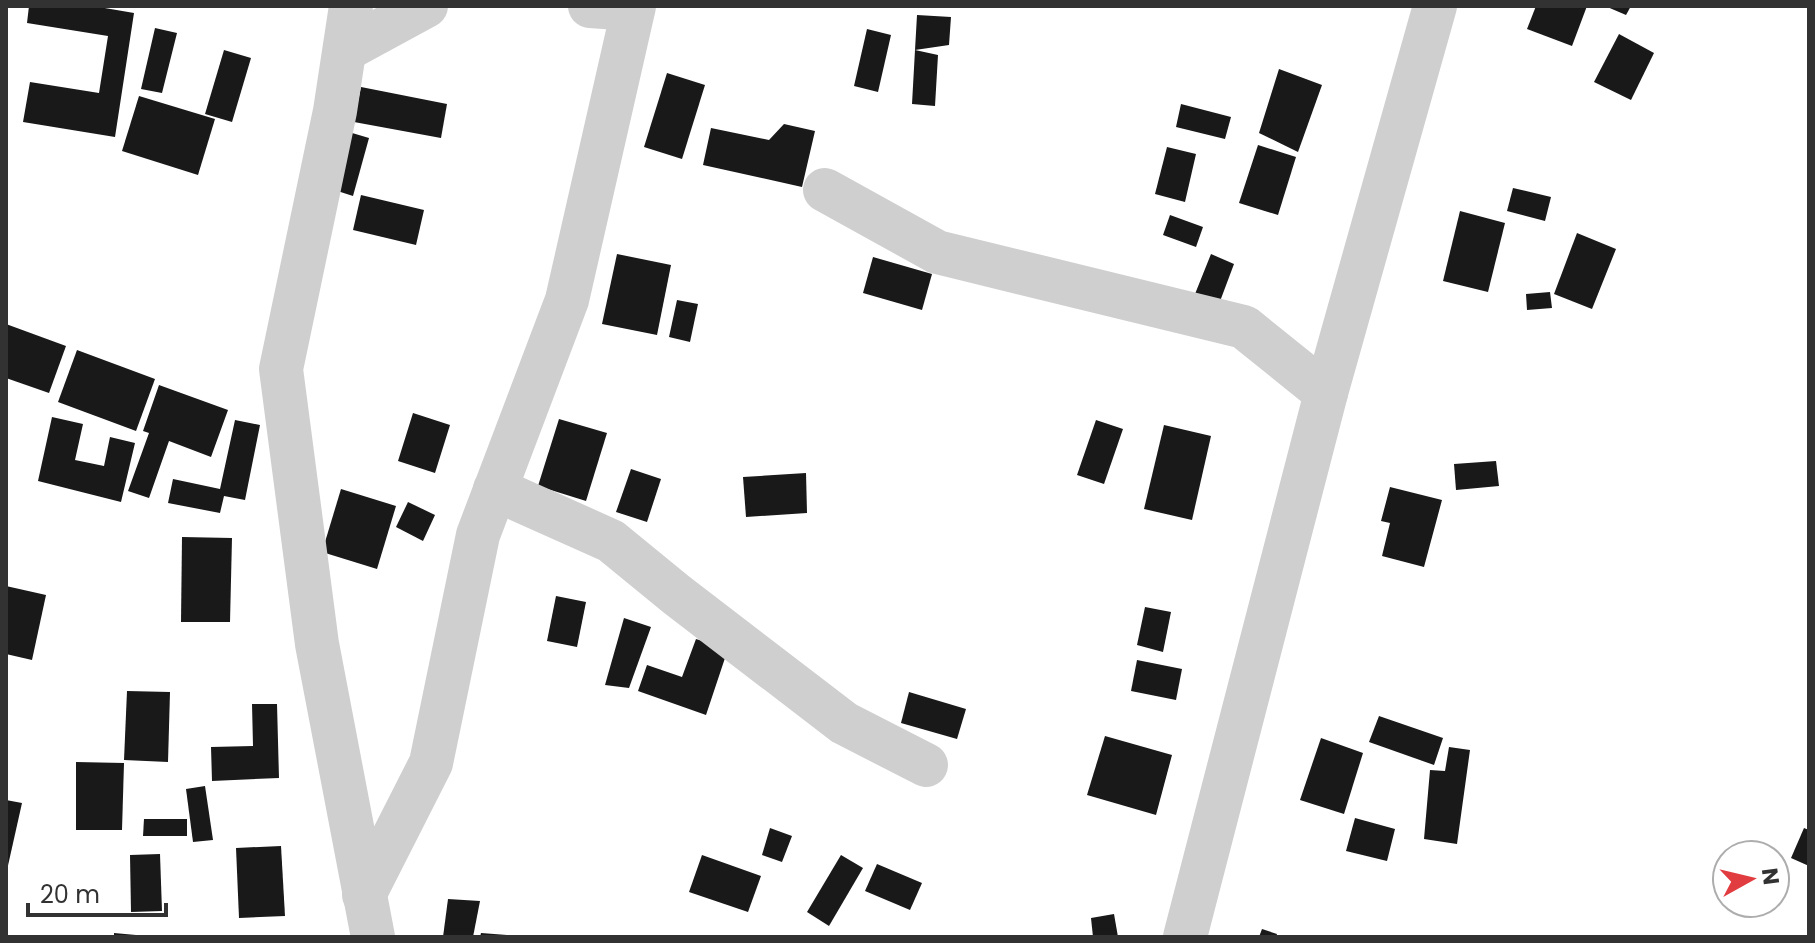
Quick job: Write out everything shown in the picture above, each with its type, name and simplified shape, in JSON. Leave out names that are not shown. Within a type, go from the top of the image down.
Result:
[{"type":"street","points":[[351,6],[335,111],[281,369],[317,644],[373,937]]},
{"type":"street","points":[[345,50],[426,6]]},
{"type":"street","points":[[364,895],[431,763],[478,535],[567,300],[634,7],[590,6]]},
{"type":"street","points":[[1185,937],[1326,393],[1435,6]]},
{"type":"street","points":[[825,190],[937,252],[1244,327],[1326,393]]},
{"type":"street","points":[[495,489],[611,541],[844,723],[926,765]]},
{"type":"building","points":[[29,6],[93,6],[134,13],[115,137],[23,122],[30,82],[99,93],[108,36],[27,23]]},
{"type":"building","points":[[1536,6],[1587,6],[1572,46],[1527,29]]},
{"type":"building","points":[[1605,6],[1631,6],[1626,15]]},
{"type":"building","points":[[917,15],[951,17],[949,45],[915,50]]},
{"type":"building","points":[[155,28],[177,33],[162,93],[141,89]]},
{"type":"building","points":[[867,29],[891,35],[878,92],[854,86]]},
{"type":"building","points":[[1619,34],[1654,53],[1631,100],[1594,82]]},
{"type":"building","points":[[224,50],[251,58],[232,122],[205,114]]},
{"type":"building","points":[[915,50],[938,55],[935,106],[912,104]]},
{"type":"building","points":[[1279,69],[1322,85],[1298,152],[1259,133]]},
{"type":"building","points":[[667,73],[705,85],[682,159],[644,147]]},
{"type":"building","points":[[361,87],[447,104],[441,138],[354,122]]},
{"type":"building","points":[[139,96],[215,119],[198,175],[122,151]]},
{"type":"building","points":[[1181,104],[1231,117],[1225,139],[1176,127]]},
{"type":"building","points":[[784,124],[815,131],[802,187],[703,165],[711,128],[769,140]]},
{"type":"building","points":[[342,130],[369,138],[353,196],[325,187]]},
{"type":"building","points":[[1258,145],[1296,157],[1278,215],[1239,203]]},
{"type":"building","points":[[1167,147],[1196,154],[1185,202],[1155,194]]},
{"type":"building","points":[[1513,188],[1551,197],[1545,221],[1507,211]]},
{"type":"building","points":[[361,195],[424,210],[416,245],[353,230]]},
{"type":"building","points":[[1460,211],[1505,223],[1488,292],[1443,281]]},
{"type":"building","points":[[1170,215],[1203,227],[1196,247],[1163,235]]},
{"type":"building","points":[[1577,233],[1616,249],[1592,309],[1554,294]]},
{"type":"building","points":[[617,254],[671,265],[657,335],[602,324]]},
{"type":"building","points":[[1211,254],[1234,264],[1219,304],[1195,294]]},
{"type":"building","points":[[873,257],[932,274],[922,310],[863,293]]},
{"type":"building","points":[[1550,292],[1552,308],[1527,310],[1526,294]]},
{"type":"building","points":[[677,300],[698,304],[690,342],[669,337]]},
{"type":"building","points":[[6,324],[66,346],[49,393],[6,378]]},
{"type":"building","points":[[77,350],[155,379],[136,431],[58,402]]},
{"type":"building","points":[[159,385],[228,410],[211,457],[169,441],[149,498],[128,491],[149,433],[143,431]]},
{"type":"building","points":[[413,413],[450,425],[435,473],[398,461]]},
{"type":"building","points":[[52,417],[83,424],[75,460],[104,466],[110,437],[135,443],[121,502],[38,481]]},
{"type":"building","points":[[559,419],[607,433],[586,501],[538,486]]},
{"type":"building","points":[[235,420],[260,425],[245,500],[224,496],[220,513],[168,503],[173,479],[220,489]]},
{"type":"building","points":[[1096,420],[1123,429],[1104,484],[1077,475]]},
{"type":"building","points":[[1164,425],[1211,436],[1192,520],[1144,509]]},
{"type":"building","points":[[1496,461],[1499,486],[1456,490],[1454,464]]},
{"type":"building","points":[[631,469],[661,479],[647,522],[616,512]]},
{"type":"building","points":[[806,473],[807,513],[746,517],[743,477]]},
{"type":"building","points":[[1390,487],[1442,500],[1424,567],[1382,556],[1390,523],[1381,521]]},
{"type":"building","points":[[341,489],[396,506],[377,569],[322,552]]},
{"type":"building","points":[[408,502],[435,515],[423,541],[396,527]]},
{"type":"building","points":[[182,537],[232,538],[230,622],[181,622]]},
{"type":"building","points":[[6,586],[46,595],[32,660],[6,654]]},
{"type":"building","points":[[556,596],[586,602],[577,647],[547,641]]},
{"type":"building","points":[[1145,607],[1171,612],[1163,652],[1137,645]]},
{"type":"building","points":[[624,618],[651,627],[629,688],[605,685]]},
{"type":"building","points":[[696,639],[728,649],[706,715],[638,691],[647,665],[682,677]]},
{"type":"building","points":[[1137,660],[1182,669],[1176,700],[1131,691]]},
{"type":"building","points":[[127,691],[170,692],[168,762],[124,760]]},
{"type":"building","points":[[909,692],[966,709],[957,739],[901,723]]},
{"type":"building","points":[[252,704],[277,704],[279,778],[212,781],[211,747],[253,746]]},
{"type":"building","points":[[1379,716],[1443,738],[1434,765],[1369,742]]},
{"type":"building","points":[[1105,736],[1172,755],[1156,815],[1087,795]]},
{"type":"building","points":[[1321,738],[1363,753],[1344,814],[1300,800]]},
{"type":"building","points":[[1449,747],[1470,750],[1457,844],[1424,839],[1430,770],[1445,771]]},
{"type":"building","points":[[76,762],[124,763],[122,830],[76,830]]},
{"type":"building","points":[[205,786],[213,840],[193,842],[186,789]]},
{"type":"building","points":[[6,800],[22,803],[7,870],[6,870]]},
{"type":"building","points":[[1355,818],[1395,829],[1387,861],[1346,851]]},
{"type":"building","points":[[144,819],[187,819],[187,836],[143,836]]},
{"type":"building","points":[[770,828],[792,836],[782,862],[762,855]]},
{"type":"building","points":[[1804,828],[1809,830],[1809,866],[1791,858]]},
{"type":"building","points":[[281,846],[285,916],[239,918],[236,848]]},
{"type":"building","points":[[160,854],[162,911],[131,912],[130,855]]},
{"type":"building","points":[[702,855],[761,876],[748,912],[689,892]]},
{"type":"building","points":[[841,855],[863,868],[829,926],[807,912]]},
{"type":"building","points":[[877,864],[922,883],[910,910],[865,891]]},
{"type":"building","points":[[448,899],[480,901],[473,937],[443,937]]},
{"type":"building","points":[[1114,914],[1118,937],[1093,937],[1091,918]]},
{"type":"building","points":[[1262,929],[1277,934],[1276,937],[1259,937]]},
{"type":"building","points":[[114,933],[136,935],[136,937],[114,937]]},
{"type":"building","points":[[481,933],[507,935],[507,937],[480,937]]}]
